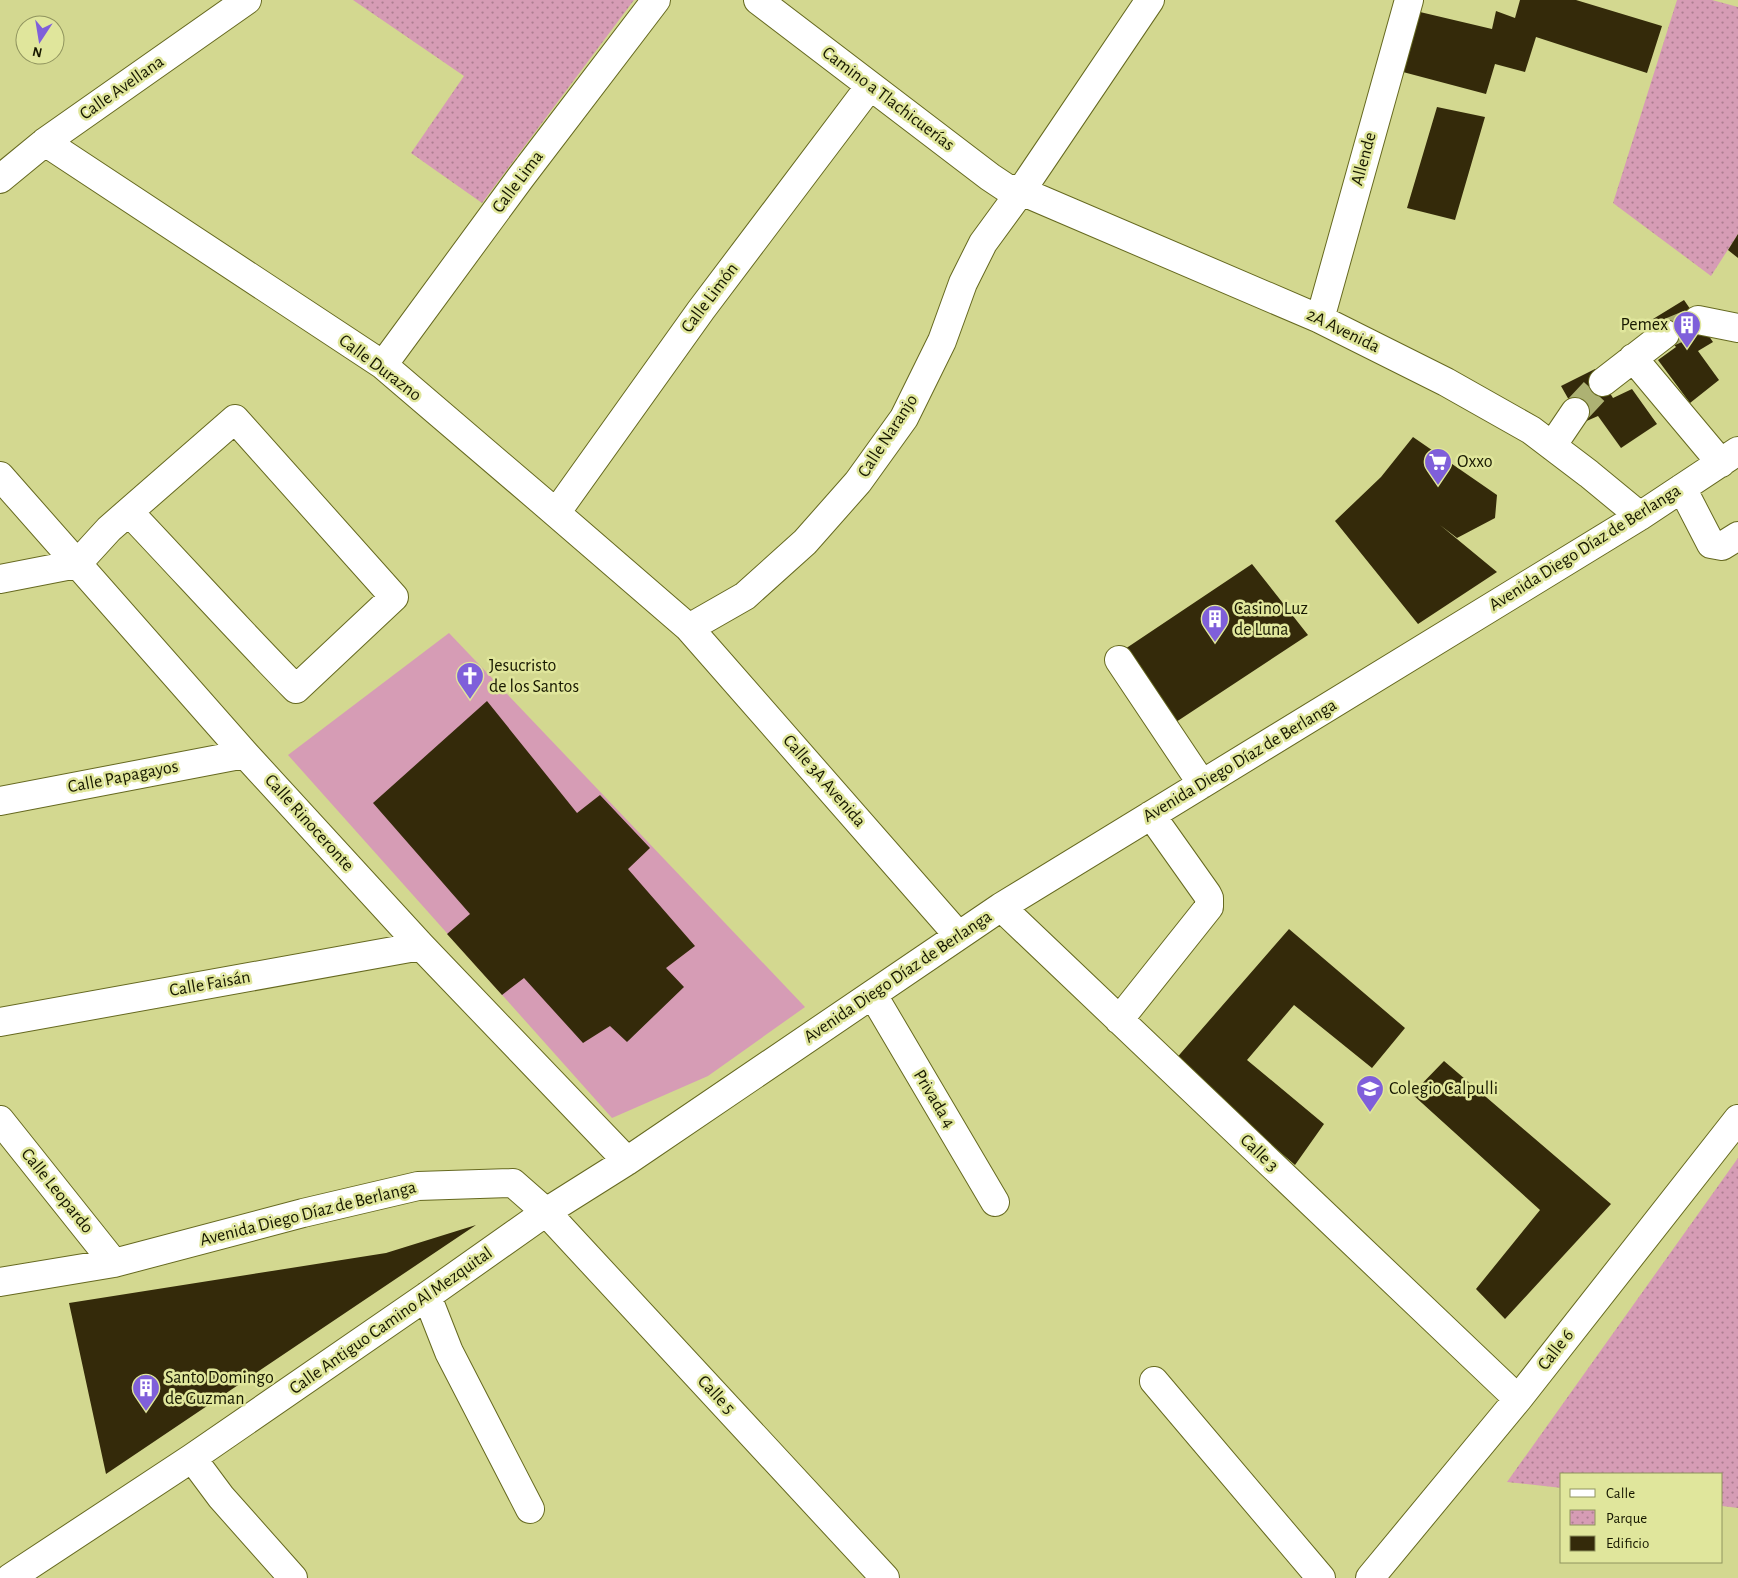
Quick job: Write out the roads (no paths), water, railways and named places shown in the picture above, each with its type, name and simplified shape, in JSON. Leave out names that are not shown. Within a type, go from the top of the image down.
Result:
[{"type":"street","name":"Calle Avellana","points":[[0,179],[45,142],[247,0]]},
{"type":"street","name":"Calle Lima","points":[[383,365],[521,177],[656,0]]},
{"type":"street","name":"Camino a Tlachicuerías","points":[[758,0],[990,177],[1005,187],[1021,191]]},
{"type":"street","name":"Calle Naranjo","points":[[689,628],[745,596],[805,542],[858,482],[904,418],[942,341],[963,283],[983,244],[1150,0]]},
{"type":"street","name":"Allende","points":[[1320,319],[1409,0]]},
{"type":"street","name":"Calle Limón","points":[[556,513],[701,310],[870,86]]},
{"type":"street","name":"Calle Durazno","points":[[45,142],[383,365],[689,628]]},
{"type":"street","name":"2A Avenida","points":[[1021,191],[1320,319],[1446,382],[1530,430],[1590,474],[1640,516]]},
{"type":"street","points":[[1698,320],[1738,328]]},
{"type":"street","points":[[1603,382],[1665,334]]},
{"type":"street","points":[[1633,358],[1729,457]]},
{"type":"street","points":[[1552,446],[1575,412]]},
{"type":"street","points":[[0,579],[77,564],[109,529],[128,512],[235,419],[394,597],[296,690],[128,512]]},
{"type":"street","name":"Avenida Diego Díaz de Berlanga","points":[[0,1282],[114,1263],[303,1213],[418,1186],[513,1183],[546,1212],[627,1161],[873,996],[958,935],[1001,907],[1640,516],[1729,457]]},
{"type":"street","name":"Calle Rinoceronte","points":[[0,476],[246,754],[421,946],[627,1161]]},
{"type":"street","points":[[1682,488],[1711,544],[1722,546],[1738,536]]},
{"type":"street","name":"Calle 3A Avenida","points":[[689,628],[958,935]]},
{"type":"street","points":[[1119,660],[1202,784]]},
{"type":"street","name":"Calle Papagayos","points":[[0,801],[246,754]]},
{"type":"street","points":[[1119,1020],[1209,907],[1207,894],[1151,815]]},
{"type":"street","name":"Calle 3","points":[[1001,907],[1518,1399]]},
{"type":"street","name":"Calle Faisán","points":[[0,1022],[421,946]]},
{"type":"street","name":"Privada 4","points":[[873,996],[995,1202]]},
{"type":"street","name":"Calle 6","points":[[1370,1578],[1518,1399],[1738,1119]]},
{"type":"street","name":"Calle Leopardo","points":[[0,1120],[114,1263]]},
{"type":"street","name":"Calle Antiguo Camino Al Mezquital","points":[[10,1578],[192,1458],[428,1296],[546,1212]]},
{"type":"street","name":"Calle 5","points":[[546,1212],[885,1578]]},
{"type":"street","points":[[428,1296],[450,1352],[530,1509]]},
{"type":"street","points":[[1154,1381],[1321,1578]]},
{"type":"street","points":[[192,1458],[221,1497],[293,1578]]},
{"type":"tunnel","points":[[1665,334],[1698,320]]},
{"type":"tunnel","points":[[1575,412],[1603,382]]},
{"type":"place","name":"Pemex","points":[[1687,349]]},
{"type":"place","name":"Oxxo","points":[[1438,486]]},
{"type":"place","name":"Casino Luz de Luna","points":[[1215,643]]},
{"type":"place","name":"Jesucristo de los Santos","points":[[470,700]]},
{"type":"place","name":"Colegio Calpulli","points":[[1370,1113]]},
{"type":"place","name":"Santo Domingo de Guzman","points":[[146,1412]]}]
